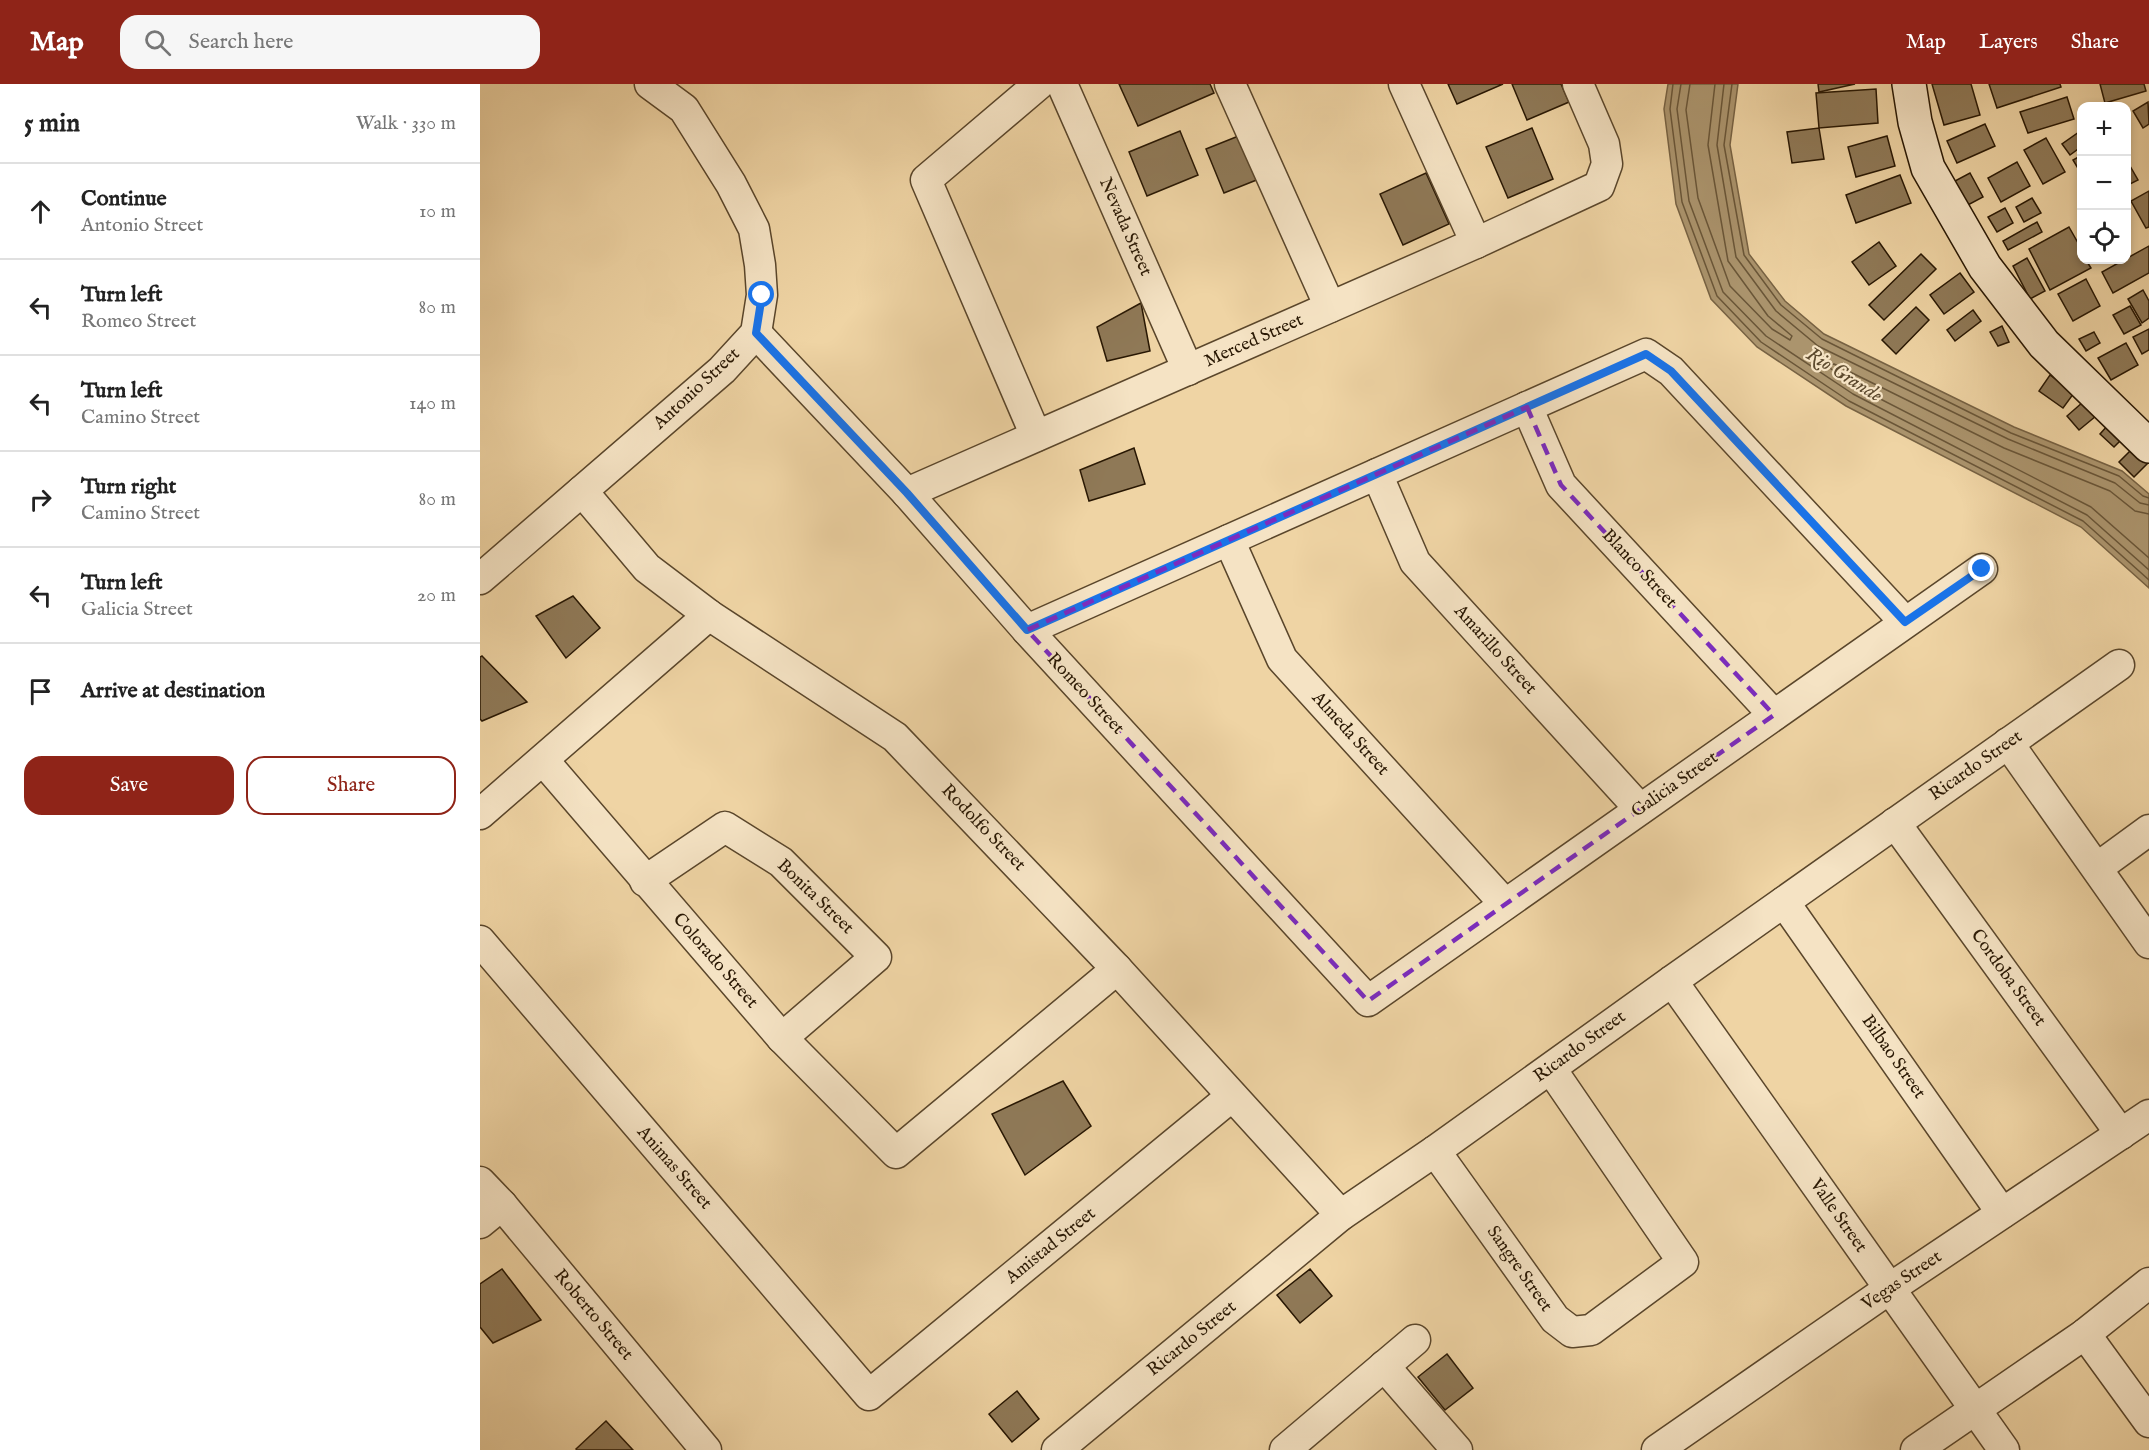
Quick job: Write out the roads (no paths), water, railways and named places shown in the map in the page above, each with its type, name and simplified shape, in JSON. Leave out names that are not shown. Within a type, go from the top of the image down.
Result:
[{"type":"main road","points":[[1909,84],[1915,122],[1928,168],[1985,267],[2044,344],[2149,446]]},
{"type":"street","name":"Antonio Street","points":[[480,579],[722,370],[756,333],[762,295],[754,229],[682,97],[650,84]]},
{"type":"street","points":[[1036,436],[926,180],[1039,84]]},
{"type":"street","name":"Nevada Street","points":[[1062,84],[1188,370]]},
{"type":"street","points":[[1230,84],[1330,307]]},
{"type":"street","points":[[1404,84],[1476,243]]},
{"type":"street","name":"Merced Street","points":[[907,493],[1476,243],[1599,186],[1607,164],[1604,144],[1578,84]]},
{"type":"street","name":"Romeo Street","points":[[756,333],[907,493],[1027,630],[1368,1001]]},
{"type":"street","points":[[1027,630],[1646,354],[1671,371],[1905,622]]},
{"type":"street","name":"Blanco Street","points":[[1527,407],[1561,485],[1774,715]]},
{"type":"street","name":"Amarillo Street","points":[[1377,474],[1415,562],[1640,810]]},
{"type":"street","name":"Rodolfo Street","points":[[582,491],[647,568],[709,615],[896,737],[1117,969],[1341,1215]]},
{"type":"street","name":"Almeda Street","points":[[1229,540],[1282,659],[1505,904]]},
{"type":"street","name":"Galicia Street","points":[[1368,1001],[1982,569]]},
{"type":"street","points":[[480,814],[709,615]]},
{"type":"street","name":"Ricardo Street","points":[[1061,1449],[1341,1215],[1436,1151],[2119,665]]},
{"type":"street","points":[[2008,743],[2149,943]]},
{"type":"street","name":"Colorado Street","points":[[543,760],[782,1038],[896,1153],[1117,969]]},
{"type":"street","name":"Cordoba Street","points":[[1895,823],[2121,1134]]},
{"type":"street","name":"Bonita Street","points":[[645,880],[725,827],[782,862],[876,957],[782,1038]]},
{"type":"street","points":[[2097,868],[2149,830]]},
{"type":"street","name":"Bilbao Street","points":[[1784,902],[2002,1213]]},
{"type":"street","name":"Animas Street","points":[[480,941],[869,1395]]},
{"type":"street","name":"Valle Street","points":[[1672,981],[2004,1450]]},
{"type":"street","name":"Sangre Street","points":[[1436,1151],[1555,1320],[1572,1332],[1591,1330],[1683,1263],[1551,1069]]},
{"type":"street","name":"Amistad Street","points":[[869,1395],[1232,1096]]},
{"type":"street","name":"Vegas Street","points":[[1657,1450],[1889,1288],[2149,1115]]},
{"type":"street","name":"Roberto Street","points":[[480,1182],[491,1214],[706,1450]]},
{"type":"street","points":[[1916,1450],[2085,1334],[2149,1283]]},
{"type":"street","points":[[2085,1334],[2149,1422]]},
{"type":"street","points":[[1285,1450],[1415,1340]]},
{"type":"street","points":[[1384,1366],[1457,1450]]},
{"type":"water","name":"Rio Grande","points":[[1668,84],[1738,84],[1730,145],[1749,254],[1785,301],[1824,334],[2014,427],[2122,471],[2149,494],[2149,588],[2081,527],[1846,406],[1757,347],[1711,299],[1676,204],[1664,109]]}]
